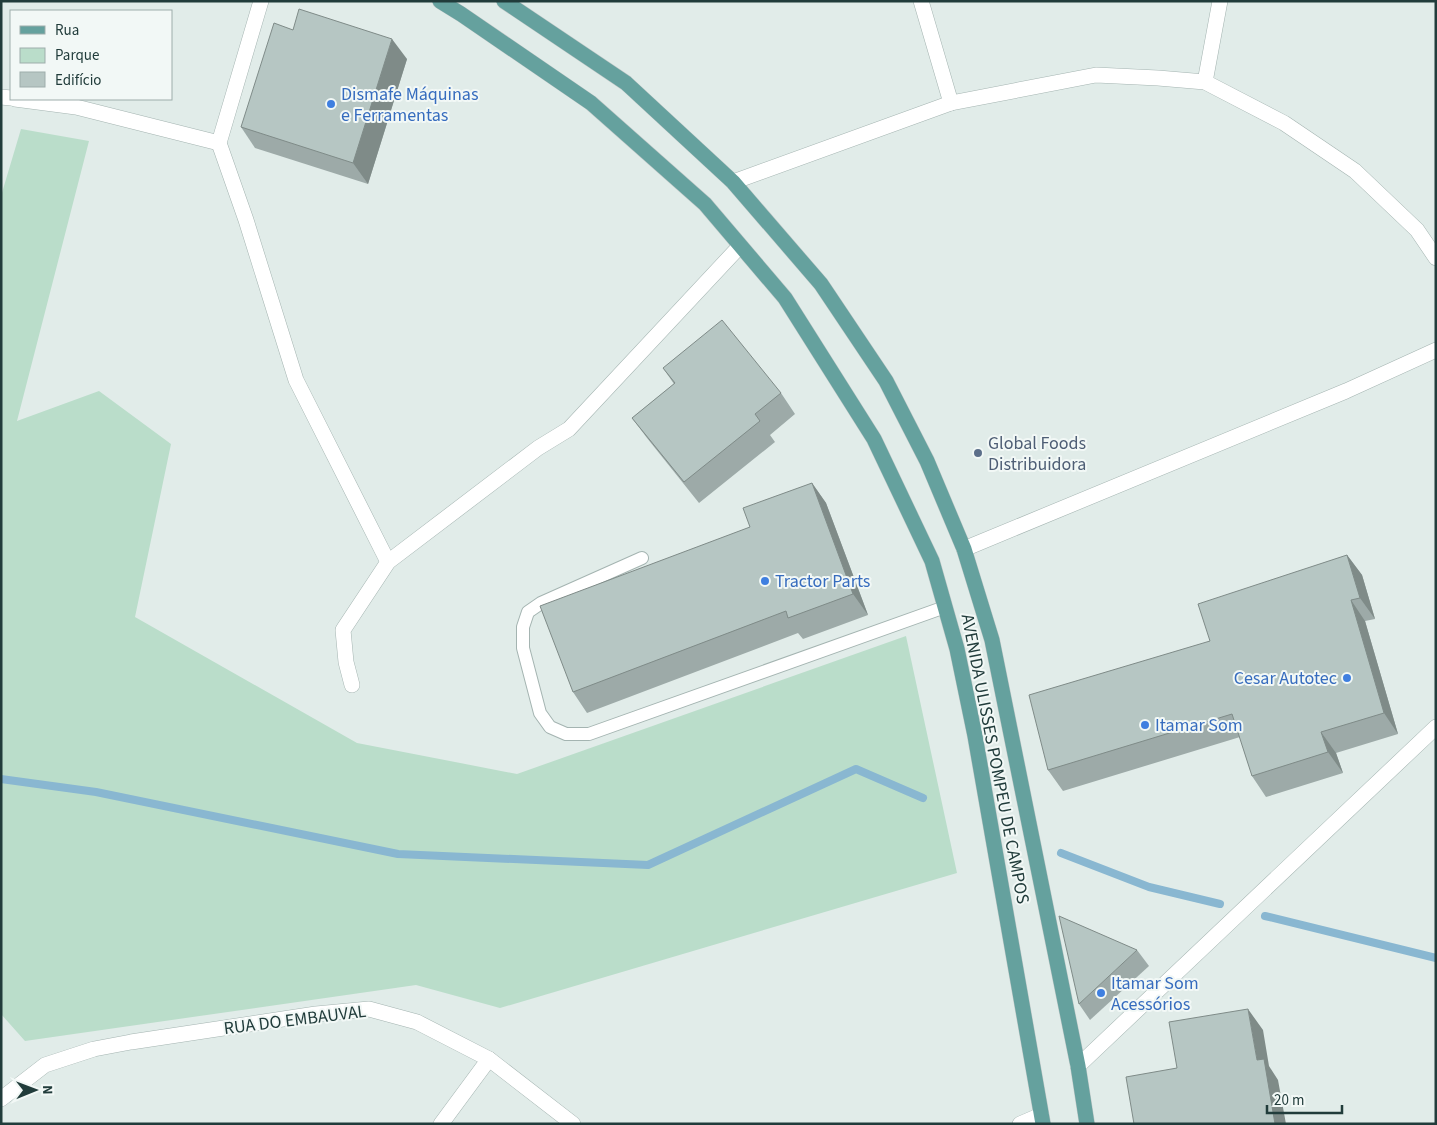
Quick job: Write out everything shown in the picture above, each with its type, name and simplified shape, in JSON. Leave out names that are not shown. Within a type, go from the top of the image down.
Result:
[{"type":"main road","name":"AVENIDA ULISSES POMPEU DE CAMPOS","points":[[440,1],[591,103],[705,204],[785,298],[874,439],[932,561],[957,648],[975,736],[1042,1119]]},
{"type":"main road","name":"AVENIDA ULISSES POMPEU DE CAMPOS","points":[[504,1],[626,83],[733,182],[821,284],[886,381],[926,461],[964,549],[992,640],[1078,1066],[1087,1124]]},
{"type":"street","points":[[262,1],[219,142],[246,220],[296,380],[388,562]]},
{"type":"street","points":[[920,1],[951,103]]},
{"type":"street","points":[[1206,82],[1220,1]]},
{"type":"street","points":[[733,182],[951,103],[1096,75],[1206,82],[1284,123],[1355,171],[1417,230],[1436,258]]},
{"type":"street","points":[[23,100],[76,107],[219,142]]},
{"type":"street","points":[[352,685],[346,662],[343,630],[388,562],[538,448],[569,429],[740,246]]},
{"type":"street","points":[[964,549],[1337,395],[1436,350]]},
{"type":"street","points":[[1078,1066],[1436,727]]},
{"type":"street","name":"RUA DO EMBAUVAL","points":[[1,1099],[45,1066],[94,1049],[316,1014],[369,1009],[417,1022],[489,1059],[573,1124]]},
{"type":"street","points":[[441,1124],[489,1059]]},
{"type":"street","points":[[1020,1124],[1042,1119]]},
{"type":"lane","points":[[642,558],[541,603],[528,612],[523,627],[523,648],[540,713],[550,726],[566,734],[588,734],[945,607]]},
{"type":"green space","points":[[21,129],[89,141],[17,421],[99,391],[171,444],[135,617],[357,743],[517,774],[906,636],[957,873],[500,1008],[416,985],[25,1041],[1,1014],[1,196]]},
{"type":"building","name":"Dismafe Máquinas e Ferramentas","points":[[299,9],[392,39],[353,163],[241,127],[274,23],[293,30]]},
{"type":"building","points":[[722,320],[781,393],[755,414],[760,421],[684,482],[632,418],[675,383],[663,368]]},
{"type":"building","name":"Tractor Parts","points":[[812,483],[853,594],[788,618],[786,611],[573,692],[540,606],[750,527],[743,508]]},
{"type":"building","points":[[1347,555],[1360,598],[1351,600],[1384,713],[1321,732],[1328,752],[1252,776],[1232,714],[1048,770],[1029,695],[1210,641],[1198,604]]},
{"type":"building","points":[[1059,916],[1137,950],[1079,1004]]},
{"type":"building","points":[[1248,1009],[1257,1060],[1264,1059],[1275,1124],[1134,1124],[1126,1077],[1177,1068],[1169,1022]]},
{"type":"waterway","points":[[1,779],[96,792],[398,854],[648,865],[856,769],[923,798]]},
{"type":"waterway","points":[[1061,853],[1149,887],[1220,904]]},
{"type":"waterway","points":[[1265,916],[1436,958]]},
{"type":"place","name":"Dismafe Máquinas e Ferramentas","points":[[331,104]]},
{"type":"place","name":"Global Foods Distribuidora","points":[[978,453]]},
{"type":"place","name":"Tractor Parts","points":[[765,581]]},
{"type":"place","name":"Cesar Autotec","points":[[1347,678]]},
{"type":"place","name":"Itamar Som","points":[[1145,725]]},
{"type":"place","name":"Itamar Som Acessórios","points":[[1101,993]]}]
